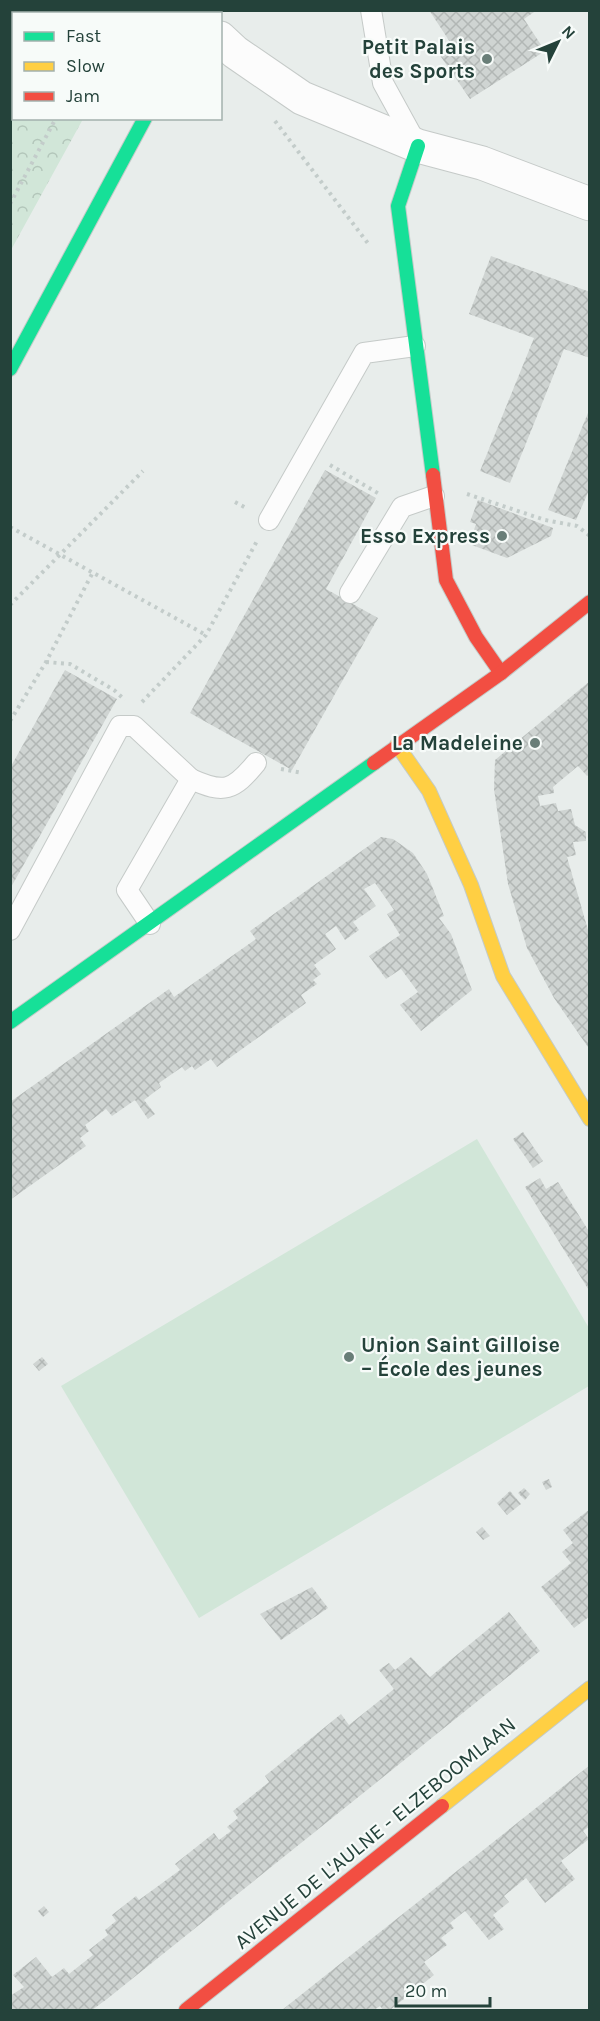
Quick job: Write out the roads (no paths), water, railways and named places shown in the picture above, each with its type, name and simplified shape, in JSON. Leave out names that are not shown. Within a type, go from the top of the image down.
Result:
[{"type":"street","points":[[222,40],[235,52],[302,98],[418,146],[482,163],[590,204]]},
{"type":"street","points":[[10,369],[144,120]]},
{"type":"street","points":[[418,146],[398,206],[414,346],[446,580],[476,637],[501,673]]},
{"type":"street","points":[[10,1022],[501,673],[590,602]]},
{"type":"street","points":[[397,745],[429,791],[471,885],[503,976],[590,1119]]},
{"type":"street","name":"AVENUE DE L'AULNE - ELZEBOOMLAAN","points":[[186,2010],[590,1688]]},
{"type":"lane","points":[[371,10],[383,82],[418,146]]},
{"type":"lane","points":[[269,520],[364,353],[414,346]]},
{"type":"lane","points":[[350,593],[402,507],[434,496]]},
{"type":"lane","points":[[10,930],[120,726],[134,726],[191,779],[215,790],[238,784],[256,763]]},
{"type":"lane","points":[[150,924],[127,890],[191,779]]},
{"type":"place","name":"Petit Palais des Sports","points":[[487,59]]},
{"type":"place","name":"Esso Express","points":[[502,536]]},
{"type":"place","name":"La Madeleine","points":[[535,743]]},
{"type":"place","name":"Union Saint Gilloise – École des jeunes","points":[[349,1357]]}]
